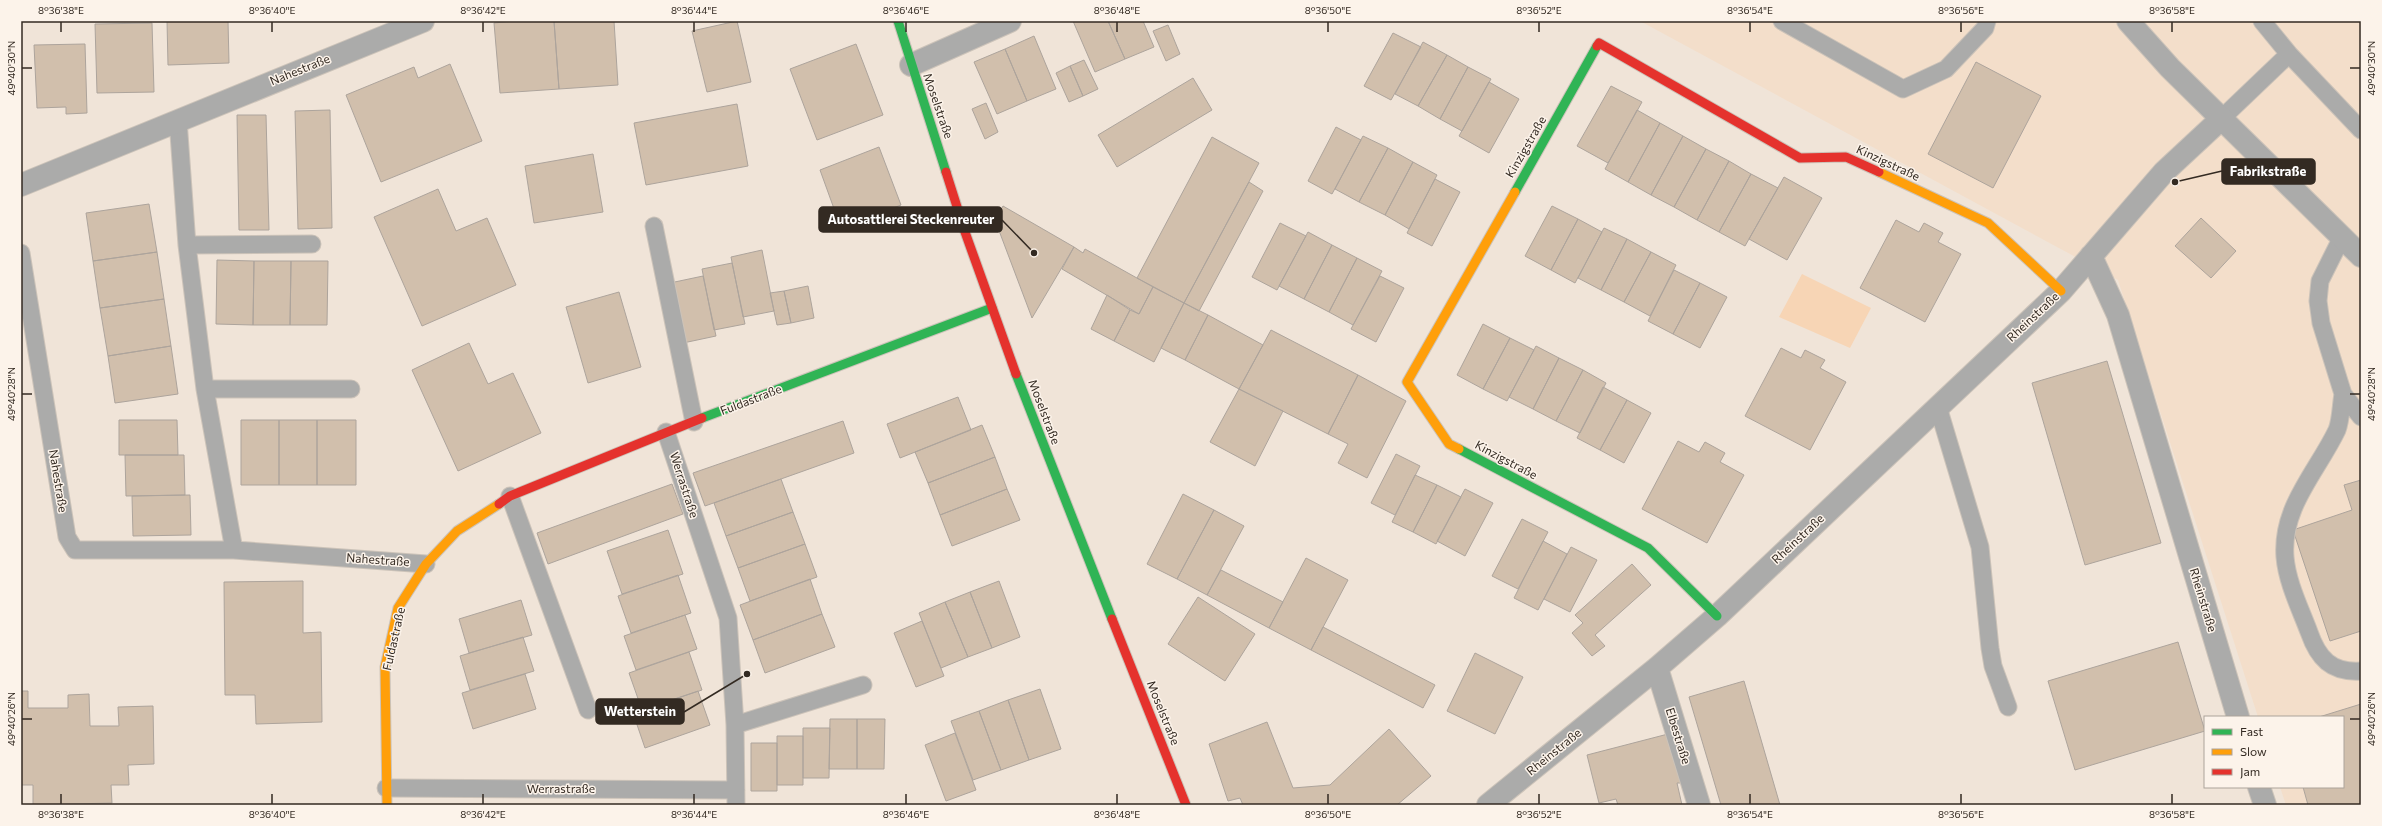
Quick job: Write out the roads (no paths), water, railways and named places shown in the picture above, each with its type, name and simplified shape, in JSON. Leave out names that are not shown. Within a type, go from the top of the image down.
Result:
[{"type":"street","name":"Nahestraße","points":[[21,185],[424,21]]},
{"type":"street","name":"Moselstraße","points":[[898,21],[965,232],[1026,401],[1186,805]]},
{"type":"street","points":[[911,65],[1010,21]]},
{"type":"street","points":[[2128,21],[2221,119],[2361,256]]},
{"type":"street","name":"Kinzigstraße","points":[[1717,616],[1648,548],[1449,444],[1407,382],[1599,43],[1800,158],[1846,157],[1988,223],[2061,291]]},
{"type":"street","name":"Rheinstraße","points":[[1488,805],[1657,668],[1717,616],[2061,291],[2164,172],[2221,119]]},
{"type":"street","name":"Rheinstraße","points":[[2092,256],[2118,315],[2238,716]]},
{"type":"street","name":"Fuldastraße","points":[[387,805],[385,667],[398,608],[426,564],[457,532],[510,496],[666,432],[992,308]]},
{"type":"street","name":"Elbestraße","points":[[1657,668],[1699,805]]},
{"type":"street","points":[[2259,788],[2265,805]]},
{"type":"lane","points":[[1782,21],[1903,89],[1946,69],[1985,28],[1987,21]]},
{"type":"lane","points":[[2262,21],[2290,54],[2361,130]]},
{"type":"lane","points":[[2221,119],[2290,54]]},
{"type":"lane","points":[[178,120],[187,245],[205,389],[234,550]]},
{"type":"lane","points":[[654,226],[694,422]]},
{"type":"lane","points":[[2342,238],[2320,281],[2318,301],[2321,323],[2343,394],[2361,417]]},
{"type":"lane","points":[[187,245],[312,244]]},
{"type":"lane","name":"Nahestraße","points":[[21,253],[67,537],[75,550],[234,550],[426,564]]},
{"type":"lane","points":[[205,389],[351,389]]},
{"type":"lane","points":[[2343,394],[2337,429],[2291,510],[2286,528],[2285,557],[2291,585],[2314,646],[2329,664],[2346,672],[2361,671]]},
{"type":"lane","points":[[1938,407],[1980,547],[1993,666],[2008,707]]},
{"type":"lane","name":"Werrastraße","points":[[386,788],[736,798],[735,725],[728,618],[666,432]]},
{"type":"lane","points":[[510,496],[588,710]]},
{"type":"lane","points":[[735,725],[863,685]]},
{"type":"place","name":"Fabrikstraße","points":[[2175,182]]},
{"type":"place","name":"Autosattlerei Steckenreuter","points":[[1034,253]]},
{"type":"place","name":"Wetterstein","points":[[747,674]]}]
